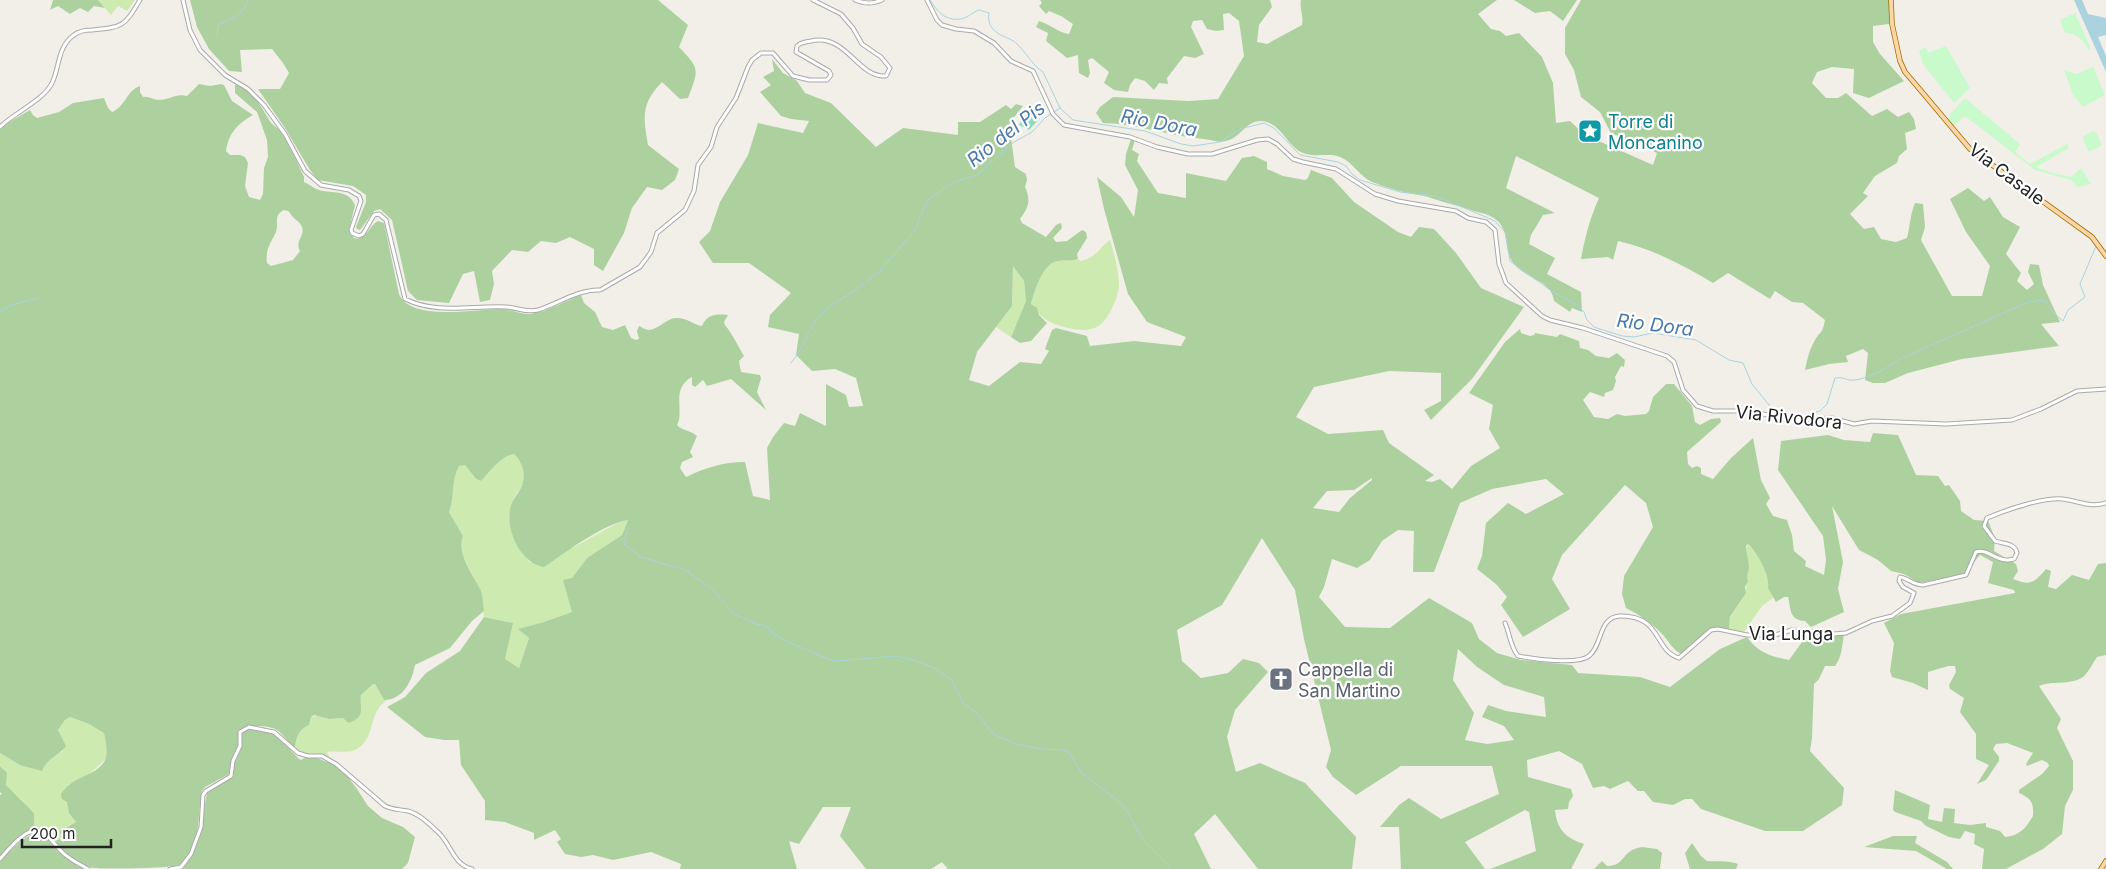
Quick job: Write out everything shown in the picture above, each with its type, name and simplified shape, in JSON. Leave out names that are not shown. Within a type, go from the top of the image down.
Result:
[{"type":"main road","name":"Via Casale","points":[[1890,0],[1892,24],[1900,60],[1905,72],[1970,149],[2092,237],[2106,256]]},
{"type":"main road","points":[[2101,869],[2106,861]]},
{"type":"street","points":[[0,127],[49,88],[60,53],[73,35],[82,31],[114,28],[121,25],[130,17],[140,0]]},
{"type":"street","points":[[183,0],[190,30],[200,50],[225,76],[248,89],[264,105],[285,134],[305,171],[321,185],[349,190],[359,196],[360,201],[351,230],[352,233],[359,236],[363,234],[374,216],[383,216],[386,220],[405,299],[418,306],[430,308],[470,309],[509,307],[529,311],[601,290],[640,267],[651,252],[657,233],[685,210],[694,191],[698,166],[712,147],[717,127],[736,98],[752,60],[761,53],[773,52],[793,76],[809,80],[827,80],[831,75],[829,71],[796,52],[797,46],[800,43],[820,39],[843,48],[869,71],[881,76],[888,74],[889,66],[886,61],[862,44],[842,14],[813,0]]},
{"type":"street","points":[[855,0],[865,4],[882,0]]},
{"type":"street","name":"Via Rivodora","points":[[927,0],[937,20],[942,25],[974,31],[994,43],[1011,61],[1033,71],[1053,113],[1064,125],[1130,137],[1157,147],[1188,154],[1212,154],[1257,140],[1268,140],[1277,144],[1297,160],[1336,169],[1375,194],[1398,201],[1456,211],[1468,218],[1486,222],[1494,230],[1499,264],[1506,283],[1533,308],[1550,320],[1583,328],[1667,356],[1674,362],[1683,390],[1697,406],[1713,411],[1752,411],[1786,420],[1832,418],[1854,424],[1872,421],[1946,424],[2012,420],[2041,410],[2077,391],[2106,389]]},
{"type":"street","name":"Via Lunga","points":[[1505,623],[1511,636],[1511,647],[1518,656],[1564,662],[1589,657],[1594,651],[1605,625],[1614,618],[1621,616],[1640,619],[1646,622],[1653,628],[1670,653],[1679,658],[1710,630],[1718,629],[1747,634],[1775,635],[1792,630],[1834,634],[1846,633],[1872,620],[1892,616],[1910,603],[1914,593],[1903,587],[1898,581],[1900,577],[1906,577],[1916,585],[1959,578],[1966,574],[1976,552],[1980,551],[1986,552],[2000,560],[2014,559],[2017,553],[2016,548],[2012,545],[1995,541],[1984,526],[1986,518],[1999,512],[2052,500],[2063,499],[2085,505],[2106,503]]},
{"type":"street","points":[[170,869],[181,867],[191,854],[201,827],[203,795],[209,788],[231,776],[233,761],[240,746],[240,732],[249,727],[274,732],[298,753],[326,758],[342,769],[385,806],[392,809],[409,811],[420,817],[445,839],[460,864],[472,869]]},
{"type":"street","points":[[0,859],[20,838],[33,831],[44,833],[63,854],[88,869]]},
{"type":"green space","points":[[53,0],[98,0],[105,8],[94,6],[88,12],[80,8],[70,14],[58,6],[50,10]]},
{"type":"green space","points":[[98,0],[135,0],[127,11],[118,6],[111,15]]},
{"type":"green space","points":[[190,0],[658,0],[688,25],[679,47],[691,60],[696,70],[688,98],[680,99],[662,82],[650,97],[645,111],[648,145],[679,169],[675,180],[662,190],[647,187],[632,208],[624,233],[603,271],[594,265],[594,249],[570,237],[556,243],[541,241],[528,252],[512,250],[492,271],[494,284],[490,300],[480,302],[474,271],[463,274],[449,303],[417,300],[408,291],[392,220],[380,209],[374,211],[360,230],[357,229],[356,227],[366,202],[366,195],[353,186],[318,180],[258,89],[280,89],[289,73],[283,63],[272,49],[240,50],[242,72],[229,71],[209,49],[197,27]]},
{"type":"green space","points":[[1040,0],[1270,0],[1272,7],[1259,25],[1257,42],[1267,44],[1302,25],[1301,0],[1497,0],[1478,14],[1491,29],[1500,31],[1506,36],[1519,33],[1542,57],[1553,83],[1556,123],[1570,121],[1585,135],[1653,165],[1657,153],[1611,133],[1600,112],[1581,97],[1574,70],[1565,54],[1565,28],[1581,0],[1889,0],[1889,24],[1873,26],[1873,42],[1880,54],[1904,81],[1869,98],[1853,93],[1854,69],[1832,67],[1817,72],[1812,83],[1826,98],[1838,98],[1846,93],[1872,116],[1887,109],[1898,117],[1909,112],[1914,119],[1916,129],[1905,133],[1907,149],[1899,156],[1897,163],[1875,176],[1863,193],[1868,196],[1850,214],[1864,229],[1874,227],[1881,239],[1896,242],[1907,238],[1915,203],[1923,204],[1925,227],[1921,240],[1952,296],[1982,296],[1990,266],[1966,232],[1950,199],[1968,188],[1984,201],[1990,197],[2003,217],[2020,227],[2006,254],[2021,273],[2017,281],[2027,290],[2034,284],[2028,272],[2030,264],[2039,265],[2043,285],[2060,322],[2041,324],[2059,346],[1962,359],[1908,373],[1885,383],[1873,383],[1865,380],[1868,353],[1863,349],[1846,356],[1848,362],[1829,364],[1805,370],[1811,348],[1822,331],[1825,320],[1803,303],[1792,302],[1775,291],[1770,299],[1728,273],[1713,283],[1667,258],[1643,248],[1618,241],[1613,260],[1608,257],[1581,259],[1588,228],[1599,198],[1516,156],[1506,188],[1555,213],[1543,215],[1531,235],[1529,244],[1555,258],[1547,274],[1581,292],[1582,312],[1572,308],[1570,312],[1554,301],[1549,289],[1515,265],[1509,254],[1503,229],[1493,217],[1372,182],[1345,159],[1332,155],[1310,155],[1299,151],[1268,122],[1261,121],[1251,124],[1236,137],[1221,142],[1103,123],[1096,113],[1100,107],[1113,97],[1188,101],[1218,99],[1244,56],[1239,21],[1229,13],[1223,14],[1224,30],[1207,29],[1202,20],[1193,21],[1191,27],[1204,54],[1195,58],[1184,56],[1167,78],[1168,84],[1159,83],[1154,90],[1145,81],[1135,78],[1128,92],[1114,90],[1104,83],[1109,72],[1092,58],[1088,60],[1090,73],[1088,78],[1079,73],[1078,55],[1067,58],[1046,41],[1048,33],[1036,27],[1039,21],[1069,34],[1073,24],[1049,11],[1046,14],[1039,6],[1042,3]]},
{"type":"green space","points":[[1514,0],[1577,0],[1563,21],[1550,11],[1535,13]]},
{"type":"green space","points":[[2075,13],[2091,49],[2089,50],[2079,38],[2073,34],[2065,33],[2060,20]]},
{"type":"green space","points":[[1946,46],[1970,88],[1954,103],[1923,64],[1919,51],[1926,47],[1928,53]]},
{"type":"green space","points":[[772,59],[783,73],[797,81],[805,93],[831,103],[876,147],[903,128],[958,135],[958,122],[980,122],[1006,105],[1011,109],[1016,104],[1023,106],[1011,121],[1006,135],[1011,138],[1015,167],[1026,174],[1027,180],[1025,187],[1028,203],[1020,219],[1022,223],[1046,237],[1056,225],[1061,223],[1062,228],[1053,238],[1056,242],[1067,241],[1082,230],[1086,232],[1087,238],[1077,254],[1078,259],[1054,262],[1042,274],[1031,304],[1037,308],[1039,315],[1047,323],[1031,341],[1020,343],[1011,337],[1026,301],[1024,281],[1013,266],[1012,306],[977,352],[969,380],[989,386],[1020,362],[1041,364],[1049,351],[1045,349],[1052,330],[1056,328],[1087,336],[1090,346],[1134,341],[1181,346],[1186,337],[1147,322],[1128,294],[1104,209],[1097,177],[1121,197],[1134,217],[1138,190],[1125,165],[1131,139],[1135,140],[1132,150],[1139,154],[1137,161],[1158,193],[1186,198],[1186,173],[1226,181],[1242,158],[1254,156],[1267,162],[1267,169],[1283,176],[1305,180],[1308,178],[1311,170],[1332,178],[1354,202],[1398,232],[1411,237],[1419,227],[1434,229],[1456,253],[1481,288],[1524,307],[1472,379],[1431,420],[1424,410],[1441,401],[1441,373],[1389,371],[1314,387],[1296,417],[1328,434],[1383,430],[1389,443],[1434,475],[1425,481],[1432,482],[1440,479],[1452,489],[1471,466],[1500,448],[1489,429],[1493,405],[1469,393],[1505,342],[1520,329],[1521,333],[1530,336],[1535,333],[1557,337],[1560,334],[1579,341],[1580,348],[1588,350],[1596,356],[1609,358],[1617,353],[1625,360],[1624,367],[1621,366],[1615,377],[1616,381],[1613,390],[1605,393],[1604,397],[1590,392],[1583,400],[1594,417],[1608,419],[1617,414],[1625,416],[1646,414],[1649,411],[1653,397],[1666,384],[1674,384],[1692,406],[1695,422],[1700,425],[1711,419],[1720,418],[1721,422],[1687,452],[1688,464],[1692,468],[1697,466],[1701,468],[1701,474],[1713,479],[1731,458],[1753,438],[1761,480],[1770,498],[1766,504],[1773,516],[1787,520],[1792,535],[1794,551],[1806,561],[1805,566],[1824,575],[1826,560],[1823,536],[1778,470],[1781,441],[1828,435],[1844,440],[1870,442],[1873,433],[1898,435],[1916,475],[1938,476],[1945,486],[1949,485],[1960,501],[1961,511],[1974,520],[1988,521],[1995,538],[1994,551],[2016,564],[2018,571],[2013,579],[2028,583],[2032,582],[2046,569],[2051,571],[2048,587],[2056,589],[2072,575],[2089,580],[2098,564],[2106,563],[2106,655],[2097,657],[2085,675],[2078,680],[2039,686],[2061,719],[2057,728],[2073,761],[2073,790],[2065,806],[2062,834],[2043,849],[2006,869],[1982,869],[1984,849],[1974,844],[1975,834],[1965,831],[1960,839],[1949,837],[1926,826],[1921,821],[1893,810],[1895,790],[1930,805],[1928,819],[1942,822],[1944,808],[1955,809],[1954,823],[1970,825],[1986,823],[1986,827],[2000,831],[2005,837],[2022,831],[2033,816],[2031,801],[2019,793],[2019,790],[2042,774],[2049,766],[2048,763],[2042,760],[2027,766],[2026,764],[2033,753],[2007,743],[1996,744],[1993,749],[1999,757],[1999,761],[1986,780],[1977,784],[1989,765],[1976,759],[1976,734],[1960,712],[1964,698],[1950,689],[1949,685],[1956,672],[1955,666],[1948,666],[1928,672],[1928,690],[1892,677],[1890,671],[1894,643],[1884,623],[1901,614],[2015,593],[2014,590],[1988,583],[1993,562],[1980,555],[1965,573],[1961,575],[1919,583],[1904,574],[1891,571],[1878,560],[1859,550],[1832,506],[1843,562],[1838,589],[1844,612],[1811,627],[1805,621],[1796,619],[1793,616],[1788,597],[1784,597],[1776,602],[1768,588],[1767,578],[1762,565],[1752,547],[1748,544],[1746,546],[1749,568],[1748,581],[1745,587],[1746,593],[1730,617],[1729,629],[1715,629],[1703,635],[1683,655],[1674,649],[1650,623],[1626,608],[1622,594],[1624,576],[1653,527],[1646,503],[1625,485],[1562,555],[1552,579],[1570,609],[1523,637],[1501,605],[1507,597],[1496,584],[1477,569],[1482,556],[1486,523],[1508,503],[1526,514],[1564,494],[1546,479],[1492,489],[1460,503],[1434,572],[1413,572],[1414,531],[1398,530],[1382,541],[1370,560],[1357,568],[1332,559],[1319,597],[1345,627],[1390,628],[1429,598],[1472,623],[1479,639],[1497,653],[1521,660],[1572,665],[1578,673],[1640,677],[1670,687],[1720,649],[1747,637],[1765,653],[1789,660],[1807,635],[1844,635],[1837,663],[1835,666],[1825,666],[1819,679],[1814,684],[1810,751],[1844,788],[1842,805],[1803,831],[1765,831],[1701,809],[1692,799],[1685,799],[1673,805],[1653,802],[1644,791],[1638,791],[1628,781],[1610,789],[1604,786],[1593,788],[1582,764],[1559,751],[1527,760],[1528,777],[1571,789],[1573,796],[1569,802],[1568,809],[1555,810],[1560,828],[1567,836],[1584,844],[1571,869],[1490,869],[1536,851],[1529,812],[1525,810],[1465,842],[1485,869],[1401,869],[1399,827],[1380,827],[1399,805],[1409,798],[1441,819],[1499,794],[1492,766],[1401,766],[1356,795],[1333,777],[1326,767],[1331,750],[1304,639],[1295,590],[1262,538],[1222,605],[1177,630],[1182,661],[1201,678],[1228,673],[1243,659],[1259,663],[1268,672],[1235,710],[1227,737],[1236,772],[1260,763],[1305,783],[1356,837],[1352,869],[1258,869],[1215,814],[1194,834],[1211,869],[948,869],[942,862],[931,869],[866,869],[840,836],[851,807],[823,807],[799,844],[789,841],[797,869],[680,869],[681,864],[651,852],[613,860],[593,855],[581,857],[565,854],[557,842],[561,839],[555,830],[534,840],[534,833],[505,822],[485,820],[485,801],[461,765],[459,740],[425,737],[387,707],[405,697],[426,673],[460,651],[484,617],[513,623],[505,659],[519,668],[529,638],[518,629],[572,612],[563,580],[572,578],[587,558],[622,535],[628,520],[596,533],[544,567],[528,559],[517,545],[510,527],[510,509],[524,478],[522,467],[514,454],[500,461],[481,481],[476,479],[465,465],[459,466],[455,477],[449,512],[463,536],[461,543],[464,558],[481,591],[484,611],[472,621],[450,648],[415,665],[409,683],[401,693],[396,697],[384,700],[375,684],[373,684],[361,695],[361,712],[358,718],[348,723],[343,718],[329,719],[314,715],[311,717],[309,725],[299,734],[295,748],[274,728],[251,726],[238,731],[238,748],[231,762],[229,774],[205,787],[202,791],[196,839],[188,857],[181,864],[152,868],[93,868],[77,861],[62,850],[56,841],[59,839],[63,842],[67,839],[60,834],[60,831],[76,822],[69,813],[67,802],[62,799],[61,794],[73,782],[96,770],[104,762],[107,751],[104,733],[89,724],[70,717],[65,720],[58,730],[66,746],[47,763],[42,771],[20,765],[0,753],[0,130],[30,110],[37,118],[59,112],[73,103],[104,98],[112,112],[120,106],[132,91],[140,86],[140,92],[143,97],[159,100],[179,95],[187,96],[199,84],[210,86],[221,84],[224,85],[232,101],[253,115],[234,130],[226,151],[230,155],[245,157],[248,163],[245,186],[249,197],[260,200],[263,194],[264,168],[268,157],[267,140],[257,112],[235,93],[235,85],[240,86],[259,104],[270,122],[280,131],[304,177],[304,182],[319,190],[344,194],[352,200],[355,205],[349,230],[354,238],[365,235],[378,221],[384,223],[399,294],[406,303],[416,308],[445,312],[500,309],[530,314],[548,309],[581,295],[584,303],[595,312],[602,327],[613,330],[625,325],[631,338],[636,340],[639,339],[637,331],[639,326],[649,330],[669,320],[679,318],[702,326],[709,317],[728,315],[724,322],[725,325],[744,356],[739,361],[741,372],[760,375],[761,378],[757,392],[766,410],[731,379],[707,386],[703,380],[695,387],[692,385],[692,377],[681,388],[679,400],[680,413],[677,425],[697,436],[690,452],[693,457],[682,462],[680,468],[686,477],[714,466],[745,462],[753,496],[770,500],[767,448],[784,423],[795,426],[800,413],[826,426],[826,384],[846,395],[849,407],[863,406],[856,378],[835,369],[812,371],[796,355],[799,334],[768,327],[770,315],[791,293],[749,263],[713,263],[699,242],[710,231],[720,202],[748,155],[758,123],[803,133],[809,121],[781,116],[760,92],[771,85],[763,77],[774,71]],"holes":[[[284,210],[289,212],[302,229],[303,232],[298,244],[300,251],[293,260],[271,266],[267,263],[268,250],[277,229],[277,217]],[[1372,478],[1350,498],[1339,512],[1313,508],[1327,491],[1354,490]],[[1458,649],[1477,667],[1504,685],[1544,697],[1546,717],[1506,711],[1488,705],[1482,717],[1504,726],[1514,740],[1487,744],[1465,740],[1474,713],[1453,680]]]},
{"type":"green space","points":[[2093,67],[2105,95],[2083,107],[2073,95],[2064,70],[2077,74]]},
{"type":"green space","points":[[1965,98],[2020,144],[2015,152],[2030,164],[2067,144],[2069,148],[2036,167],[2071,177],[2081,168],[2091,184],[2077,187],[2071,180],[2035,170],[1965,116],[1954,125],[1948,119],[1950,114]]},
{"type":"green space","points":[[1030,103],[1042,116],[1029,130],[1019,125]]},
{"type":"green space","points":[[2093,131],[2096,132],[2102,145],[2089,152],[2082,137]]},
{"type":"green space","points":[[1110,240],[1117,266],[1119,285],[1115,302],[1104,321],[1095,328],[1083,330],[1061,326],[1039,314],[1031,304],[1036,287],[1046,269],[1057,261],[1078,259],[1081,261],[1087,259]]},
{"type":"green space","points":[[1013,265],[1024,281],[1026,301],[1011,337],[996,327],[1012,306]]},
{"type":"green space","points":[[514,454],[521,464],[524,479],[514,498],[510,525],[516,541],[530,562],[574,547],[621,521],[628,520],[622,535],[587,558],[572,578],[573,612],[519,629],[529,638],[519,668],[504,659],[512,623],[484,617],[479,587],[464,559],[461,544],[463,536],[449,512],[455,477],[459,466],[465,465],[476,479],[481,481],[500,461]]},
{"type":"green space","points":[[1748,544],[1761,561],[1773,598],[1762,606],[1744,632],[1729,629],[1730,618],[1746,593],[1746,549]]},
{"type":"green space","points":[[375,684],[384,700],[387,700],[377,711],[368,735],[361,746],[352,751],[327,752],[328,758],[302,753],[295,748],[299,734],[309,725],[311,717],[343,718],[348,723],[354,721],[361,712],[361,695]]},
{"type":"green space","points":[[70,717],[89,724],[104,733],[107,750],[106,759],[88,775],[68,785],[69,805],[76,822],[66,827],[66,842],[56,841],[57,844],[44,831],[34,829],[34,813],[6,785],[6,774],[0,766],[0,753],[20,765],[44,766],[63,751],[58,730],[65,720]]},
{"type":"green space","points":[[245,729],[274,733],[301,760],[306,757],[317,758],[332,764],[344,772],[368,806],[382,818],[403,827],[415,837],[408,863],[402,869],[183,869],[191,857],[201,830],[207,792],[232,775],[235,761],[242,746],[242,733]]},
{"type":"green space","points":[[0,766],[7,773],[6,785],[34,813],[34,829],[15,840],[0,857],[0,795],[2,794],[0,792]]},
{"type":"green space","points":[[38,832],[47,838],[58,852],[86,869],[0,869],[0,862],[13,849],[27,837]]},
{"type":"green space","points":[[1893,836],[1917,836],[1915,843],[1947,862],[1953,869],[1947,869],[1916,851],[1864,847]]},
{"type":"green space","points":[[1692,843],[1707,861],[1738,864],[1736,869],[1690,869],[1685,853]]},
{"type":"green space","points":[[1642,847],[1657,849],[1662,853],[1660,869],[1594,869],[1602,861],[1607,866],[1618,863],[1630,851]]},
{"type":"water","points":[[2074,0],[2082,0],[2088,14],[2106,18],[2106,35],[2098,37],[2106,56],[2106,72]]},
{"type":"waterway","name":"Rio Dora","points":[[217,37],[218,25],[241,12],[247,5],[248,0]]},
{"type":"waterway","name":"Rio Dora","points":[[930,0],[939,11],[950,18],[962,19],[979,10],[989,13],[989,21],[992,28],[997,33],[1016,43],[1043,72],[1060,108],[1073,120],[1145,131],[1181,144],[1193,146],[1220,142],[1240,129],[1264,123],[1274,128],[1300,155],[1338,162],[1346,166],[1360,180],[1400,192],[1436,196],[1495,221],[1505,232],[1510,261],[1553,292],[1576,304],[1594,327],[1622,336],[1634,337],[1653,333],[1696,340],[1729,360],[1743,363],[1752,384],[1774,411],[1787,416],[1803,416],[1820,411],[1827,404],[1835,378],[1861,379],[1882,370],[1898,360],[2026,303],[2040,300],[2045,301],[2063,321],[2068,310],[2085,297],[2080,284],[2096,246]]},
{"type":"waterway","name":"Rio del Pis","points":[[866,282],[880,271],[915,230],[929,199],[952,183],[977,175],[1014,142],[1032,132],[1045,118],[1060,108]]},
{"type":"waterway","points":[[791,363],[822,313],[863,284]]},
{"type":"waterway","points":[[0,311],[11,305],[38,298]]},
{"type":"waterway","points":[[628,528],[624,544],[641,557],[685,570],[712,589],[734,614],[756,624],[766,626],[775,635],[788,642],[830,660],[896,656],[914,660],[934,668],[952,680],[963,703],[979,715],[991,732],[997,736],[1016,744],[1069,752],[1081,772],[1124,806],[1143,840],[1170,869]]},
{"type":"place","name":"Torre di Moncanino","points":[[1590,131]]},
{"type":"place","name":"Cappella di San Martino","points":[[1281,679]]}]
